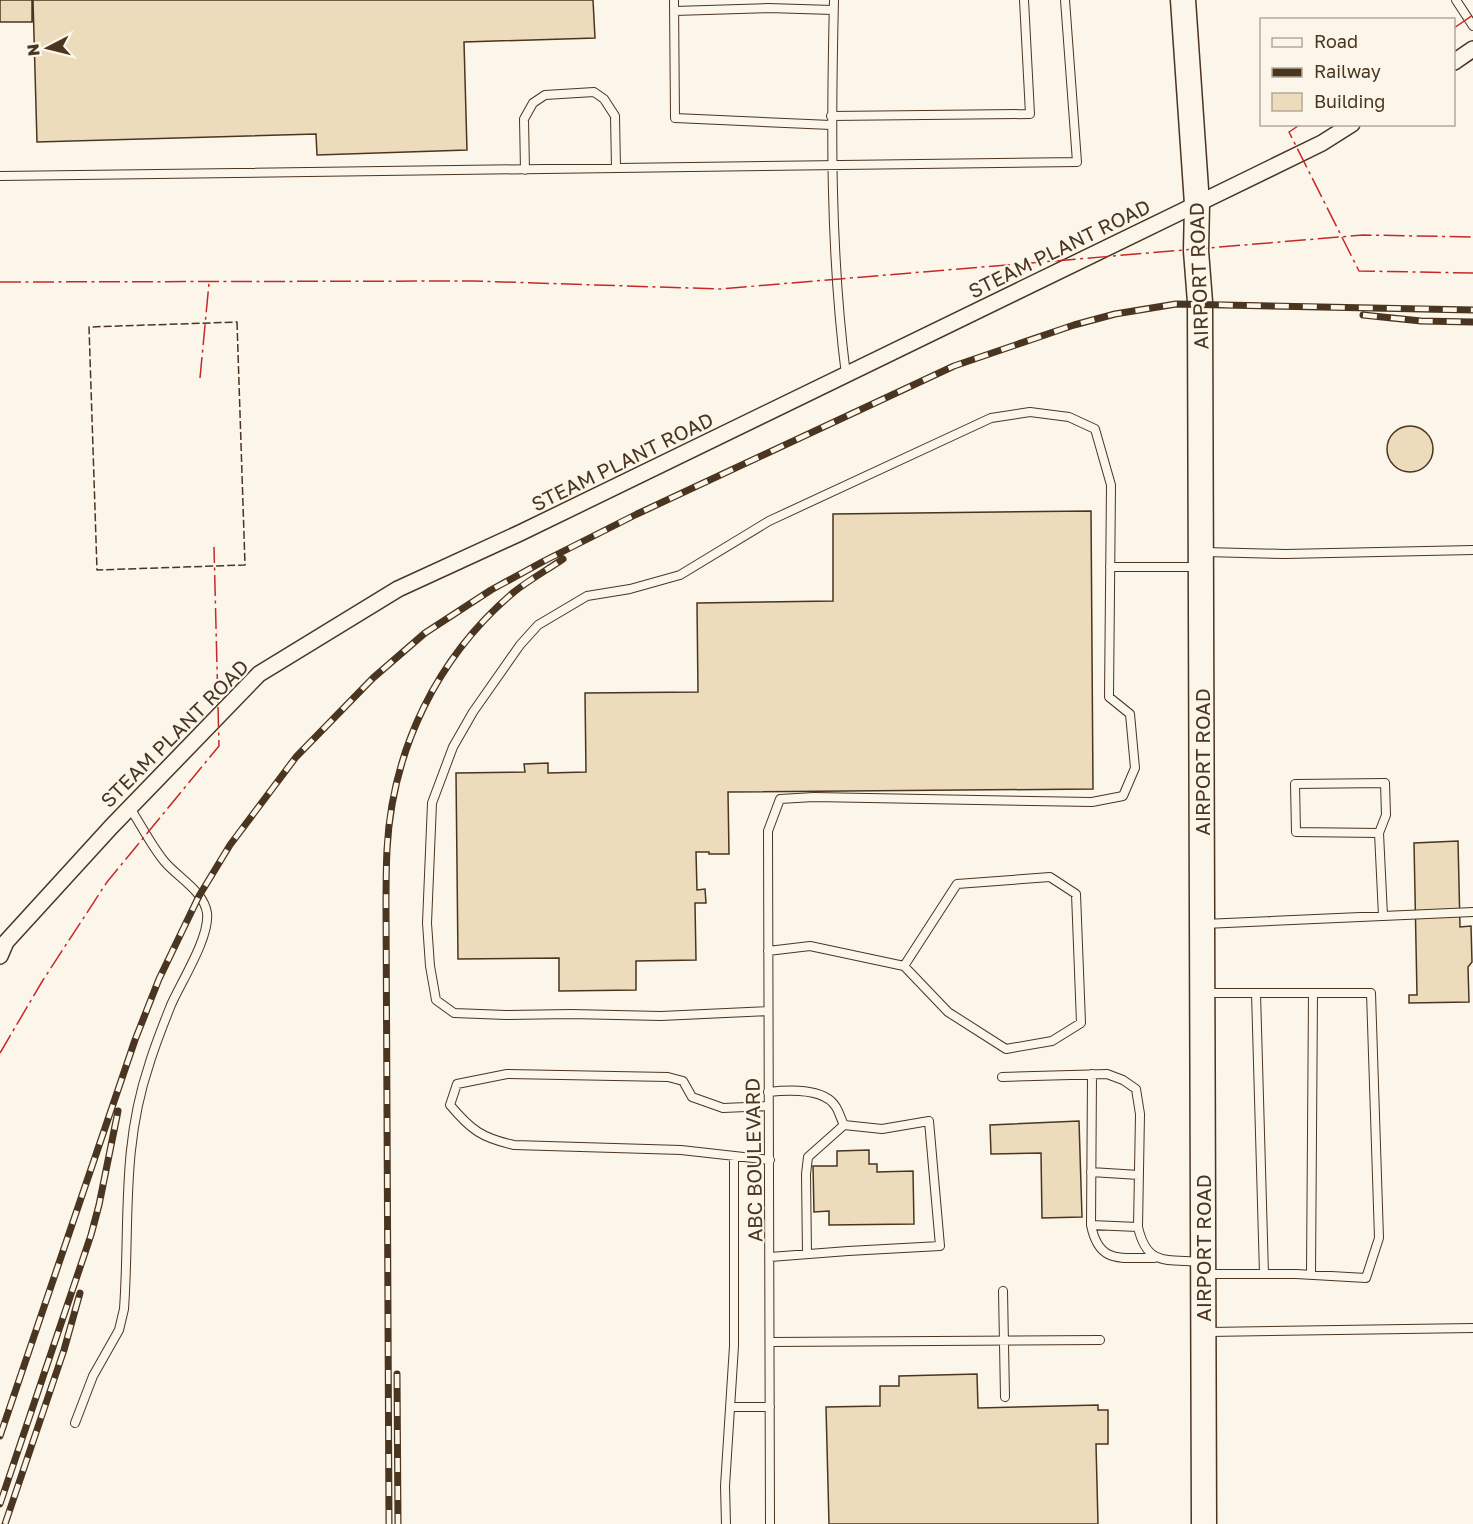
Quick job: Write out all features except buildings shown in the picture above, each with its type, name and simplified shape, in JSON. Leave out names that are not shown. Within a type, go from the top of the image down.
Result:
[{"type":"highway","name":"AIRPORT ROAD","points":[[1183,0],[1197,204],[1196,250],[1200,304],[1204,1524]]},
{"type":"street","points":[[1455,61],[1473,50]]},
{"type":"street","name":"STEAM PLANT ROAD","points":[[2,947],[129,807],[260,674],[368,607],[398,589],[520,533],[1322,143],[1349,126]]},
{"type":"lane","points":[[674,0],[675,118],[831,125]]},
{"type":"lane","points":[[834,0],[831,166],[838,313],[846,375]]},
{"type":"lane","points":[[831,116],[1030,114],[1024,0]]},
{"type":"lane","points":[[0,176],[1077,162],[1065,0]]},
{"type":"lane","points":[[1456,0],[1473,26]]},
{"type":"lane","points":[[674,11],[757,8],[833,10]]},
{"type":"lane","points":[[525,170],[524,119],[533,103],[545,95],[594,92],[604,99],[615,116],[616,168]]},
{"type":"lane","points":[[768,1011],[661,1016],[506,1015],[454,1013],[436,1000],[430,966],[427,923],[432,803],[453,747],[473,712],[520,645],[538,625],[587,596],[630,589],[680,575],[769,521],[869,473],[991,418],[1030,412],[1069,417],[1095,429],[1111,485],[1110,567],[1285,554],[1473,550]]},
{"type":"lane","name":"ABC BOULEVARD","points":[[770,1524],[768,831],[780,799],[814,797],[1092,802],[1123,796],[1135,768],[1130,714],[1108,697],[1110,567]]},
{"type":"lane","points":[[1379,833],[1296,832],[1295,784],[1385,783],[1386,815],[1379,833],[1383,916]]},
{"type":"lane","points":[[75,1423],[93,1376],[119,1330],[124,1309],[129,1156],[138,1102],[149,1064],[171,1006],[201,941],[207,922],[207,910],[199,896],[163,860],[129,807]]},
{"type":"lane","points":[[768,951],[810,946],[904,966],[948,1012],[1006,1049],[1052,1041],[1081,1023],[1076,894],[1050,877],[957,884],[904,966]]},
{"type":"lane","points":[[1202,924],[1473,912]]},
{"type":"lane","points":[[1092,1074],[1091,1225],[1094,1240],[1102,1251],[1113,1257],[1156,1258],[1203,1268],[1264,1274],[1366,1278],[1378,1238],[1371,993],[1202,993]]},
{"type":"lane","points":[[1256,993],[1264,1274]]},
{"type":"lane","points":[[1311,1275],[1313,993]]},
{"type":"lane","points":[[768,1106],[723,1108],[692,1097],[683,1081],[668,1077],[507,1074],[457,1083],[450,1106],[464,1122],[489,1139],[514,1145],[681,1150],[770,1160]]},
{"type":"lane","points":[[1002,1077],[1107,1074],[1123,1080],[1136,1089],[1140,1114],[1138,1227],[1144,1247],[1156,1258]]},
{"type":"lane","points":[[768,1092],[804,1090],[829,1099],[836,1106],[843,1125]]},
{"type":"lane","points":[[770,1257],[940,1246],[928,1121],[882,1129],[843,1125],[808,1157],[806,1174],[807,1254]]},
{"type":"lane","points":[[726,1524],[725,1486],[731,1407],[734,1314],[734,1156]]},
{"type":"lane","points":[[1091,1172],[1139,1175]]},
{"type":"lane","points":[[1091,1225],[1138,1227]]},
{"type":"lane","points":[[1003,1291],[1005,1396]]},
{"type":"lane","points":[[1203,1332],[1473,1328]]},
{"type":"lane","points":[[770,1342],[1100,1340]]},
{"type":"lane","points":[[731,1407],[770,1407]]},
{"type":"railway","points":[[0,1436],[135,1040],[159,979],[199,896],[230,845],[296,757],[373,678],[425,633],[491,590],[637,514],[954,366],[1074,325],[1115,314],[1176,304],[1473,310]]},
{"type":"railway","points":[[1363,315],[1421,321],[1473,322]]},
{"type":"railway","points":[[389,1524],[386,895],[391,813],[398,777],[409,742],[441,676],[462,646],[514,592],[563,559]]},
{"type":"railway","points":[[0,1504],[91,1235],[118,1111]]},
{"type":"railway","points":[[5,1524],[64,1350],[80,1293]]},
{"type":"railway","points":[[397,1374],[398,1524]]},
{"type":"fence","points":[[237,322],[245,565],[97,570],[89,327],[237,322]]},
{"type":"power","points":[[1455,27],[1473,15]]},
{"type":"power","points":[[1298,126],[1289,132],[1359,271],[1473,273]]},
{"type":"power","points":[[0,282],[474,281],[720,289],[1363,235],[1473,237]]},
{"type":"power","points":[[200,378],[209,283]]},
{"type":"power","points":[[0,1053],[43,980],[107,882],[219,746],[214,547]]}]
